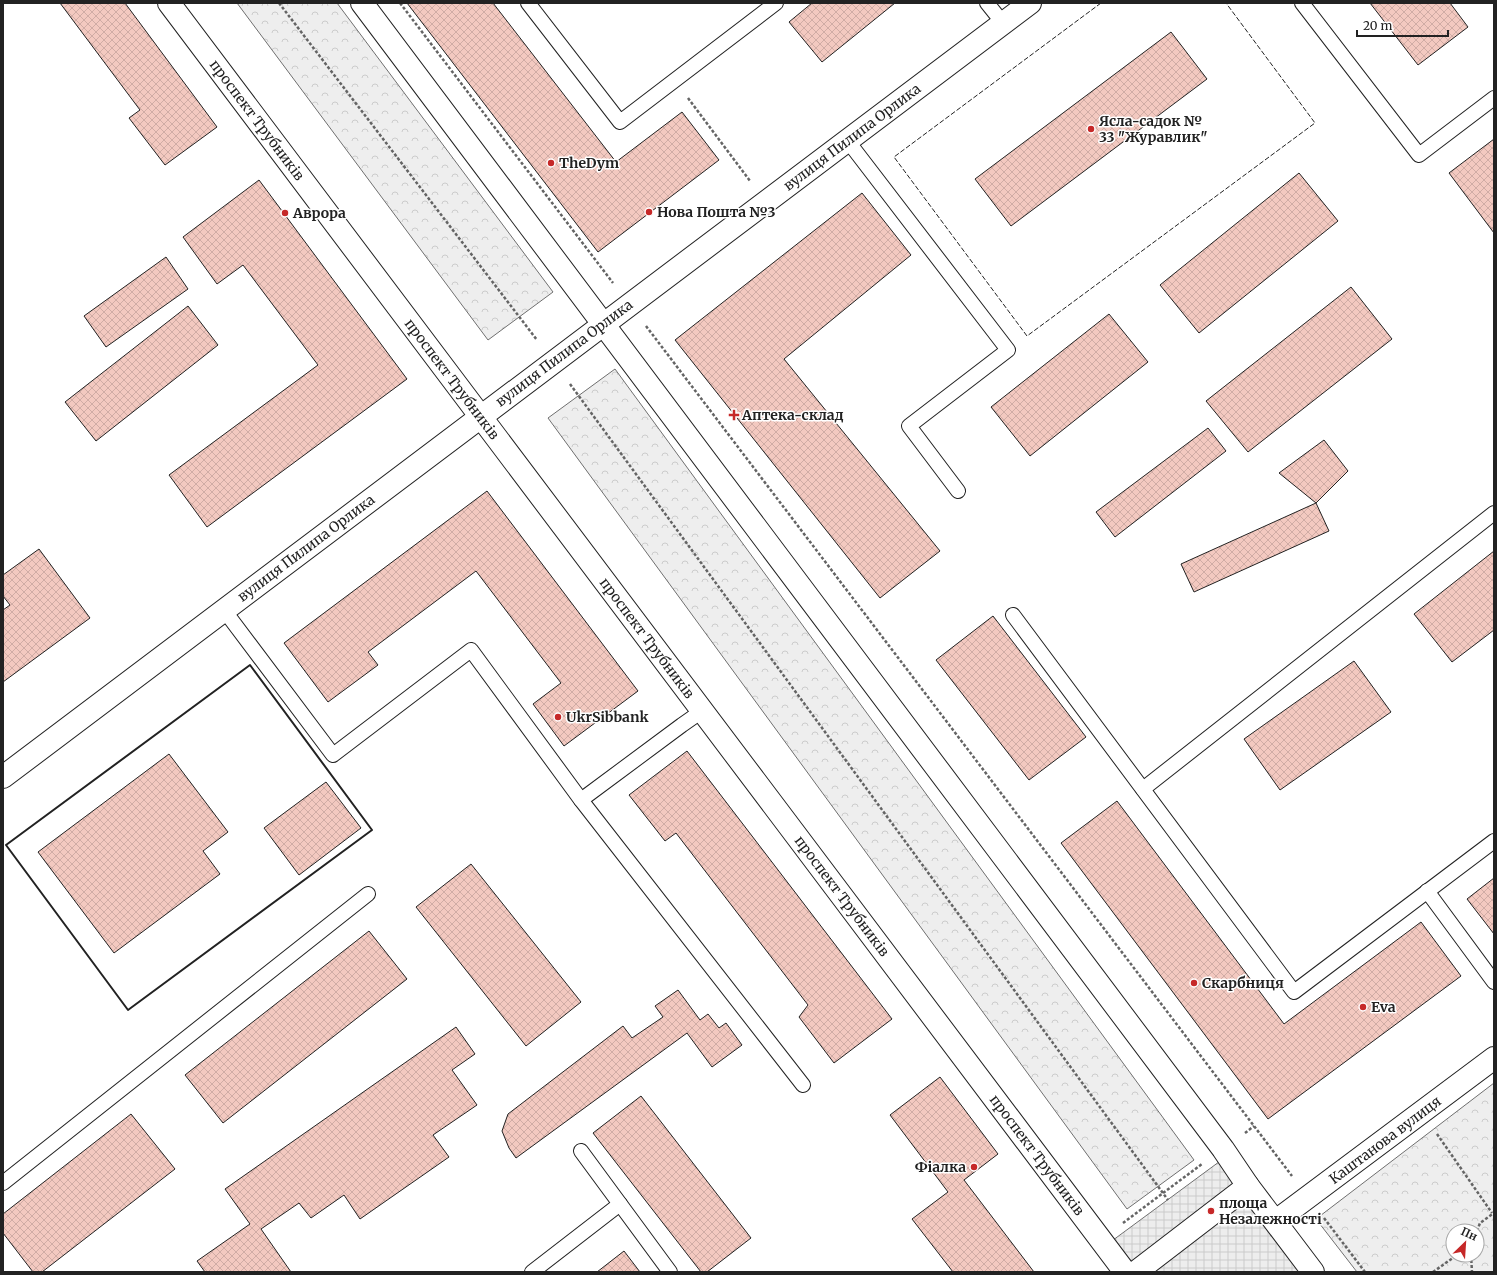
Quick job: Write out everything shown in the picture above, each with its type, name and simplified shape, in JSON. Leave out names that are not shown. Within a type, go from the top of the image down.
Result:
[{"type":"main road","name":"проспект Трубників","points":[[169,3],[1125,1272]]},
{"type":"main road","points":[[362,3],[1313,1272]]},
{"type":"main road","name":"вулиця Пилипа Орлика","points":[[3,777],[480,416],[1030,3]]},
{"type":"main road","name":"Каштанова вулиця","points":[[1276,1221],[1494,1058]]},
{"type":"main road","points":[[1136,1272],[1248,1186]]},
{"type":"lane","points":[[528,3],[620,122],[776,3]]},
{"type":"lane","points":[[987,3],[1003,23]]},
{"type":"lane","points":[[1302,3],[1419,155],[1494,98]]},
{"type":"lane","points":[[847,140],[1008,350],[909,426],[958,491]]},
{"type":"lane","points":[[1143,789],[1494,513]]},
{"type":"lane","points":[[224,610],[334,755],[471,650],[581,800],[803,1085]]},
{"type":"lane","points":[[1013,615],[1294,992],[1494,841]]},
{"type":"lane","points":[[581,800],[702,711]]},
{"type":"lane","points":[[1427,892],[1494,982]]},
{"type":"lane","points":[[3,1183],[368,894]]},
{"type":"lane","points":[[581,1151],[670,1272]]},
{"type":"lane","points":[[532,1272],[620,1204]]},
{"type":"path","points":[[280,3],[554,361],[1168,1200]]},
{"type":"path","points":[[400,3],[1365,1272]]},
{"type":"path","points":[[675,80],[766,202]]},
{"type":"path","points":[[1407,1123],[1439,1134],[1493,1213],[1480,1223]]},
{"type":"path","points":[[1101,1240],[1254,1126]]},
{"type":"path","points":[[1433,1272],[1446,1263]]},
{"type":"green space","points":[[237,3],[337,3],[553,292],[488,340]]},
{"type":"green space","points":[[615,369],[1194,1160],[1127,1209],[548,418]]},
{"type":"green space","points":[[1494,1083],[1494,1272],[1357,1272],[1316,1219]]},
{"type":"shaded area","name":"площа Незалежності","points":[[1227,1156],[1313,1272],[1125,1272],[1105,1246]]},
{"type":"building","points":[[60,3],[125,3],[217,127],[165,165],[129,118],[140,110]]},
{"type":"building","points":[[407,3],[493,3],[616,162],[682,112],[719,160],[598,252]]},
{"type":"building","points":[[812,3],[895,3],[822,62],[789,22]]},
{"type":"building","points":[[1370,3],[1450,3],[1468,27],[1418,65]]},
{"type":"building","name":"Ясла-садок № 33 \"Журавлик\"","points":[[1171,32],[1207,79],[1011,226],[975,179]]},
{"type":"building","points":[[1494,139],[1494,233],[1449,173]]},
{"type":"building","points":[[1299,173],[1338,221],[1199,333],[1160,285]]},
{"type":"building","points":[[259,180],[407,379],[207,527],[169,475],[318,365],[243,265],[217,284],[183,237]]},
{"type":"building","points":[[862,193],[911,255],[784,359],[940,551],[880,598],[675,340]]},
{"type":"building","points":[[166,257],[188,289],[106,347],[84,316]]},
{"type":"building","points":[[1351,287],[1392,339],[1248,452],[1206,401]]},
{"type":"building","points":[[188,306],[218,345],[96,441],[65,402]]},
{"type":"building","points":[[1109,314],[1148,362],[1030,456],[991,407]]},
{"type":"building","points":[[1208,428],[1226,451],[1115,537],[1096,512]]},
{"type":"building","points":[[1324,440],[1348,471],[1316,503],[1279,473]]},
{"type":"building","points":[[487,491],[638,691],[564,746],[533,704],[561,683],[476,571],[368,652],[378,665],[328,702],[284,643]]},
{"type":"building","points":[[1316,503],[1329,531],[1194,592],[1181,564]]},
{"type":"building","points":[[39,549],[90,618],[3,682],[3,610],[10,605],[3,596],[3,575]]},
{"type":"building","points":[[1494,551],[1494,630],[1452,662],[1414,614]]},
{"type":"building","points":[[993,616],[1086,737],[1029,780],[936,660]]},
{"type":"building","points":[[1354,661],[1391,712],[1280,790],[1244,739]]},
{"type":"building","points":[[687,751],[892,1019],[834,1063],[799,1017],[808,1005],[676,833],[665,841],[629,795]]},
{"type":"building","points":[[169,754],[228,832],[203,851],[220,874],[114,953],[38,852]]},
{"type":"building","points":[[326,782],[361,828],[299,875],[264,828]]},
{"type":"building","points":[[1117,801],[1284,1024],[1421,922],[1461,976],[1268,1119],[1061,843]]},
{"type":"building","points":[[471,864],[581,1002],[526,1046],[416,907]]},
{"type":"building","points":[[1494,878],[1494,934],[1467,899]]},
{"type":"building","points":[[369,931],[407,979],[223,1123],[185,1075]]},
{"type":"building","points":[[678,990],[700,1020],[708,1014],[719,1028],[726,1023],[742,1045],[712,1067],[687,1033],[516,1158],[509,1148],[502,1131],[508,1114],[623,1026],[632,1038],[663,1017],[655,1006]]},
{"type":"building","points":[[456,1027],[475,1054],[452,1070],[477,1105],[433,1135],[449,1157],[360,1219],[344,1195],[311,1218],[299,1203],[261,1229],[291,1272],[205,1272],[197,1261],[250,1224],[225,1189]]},
{"type":"building","points":[[940,1077],[998,1154],[964,1180],[1034,1272],[953,1272],[912,1219],[948,1192],[890,1115]]},
{"type":"building","points":[[641,1096],[751,1238],[707,1272],[701,1272],[593,1133]]},
{"type":"building","points":[[131,1114],[175,1169],[42,1272],[33,1272],[3,1233],[3,1214]]},
{"type":"building","points":[[624,1251],[640,1272],[597,1272]]},
{"type":"fence","points":[[1101,3],[894,157],[1027,336],[1315,123],[1226,3]]},
{"type":"wall","points":[[250,665],[372,830],[128,1010],[6,845],[250,665]]},
{"type":"place","name":"Ясла-садок № 33 \"Журавлик\"","points":[[1091,129]]},
{"type":"place","name":"TheDym","points":[[551,163]]},
{"type":"place","name":"Нова Пошта №3","points":[[649,212]]},
{"type":"place","name":"Аврора","points":[[285,213]]},
{"type":"place","name":"Аптека-склад","points":[[734,415]]},
{"type":"place","name":"UkrSibbank","points":[[558,717]]},
{"type":"place","name":"Скарбниця","points":[[1194,983]]},
{"type":"place","name":"Eva","points":[[1363,1007]]},
{"type":"place","name":"Фіалка","points":[[974,1167]]},
{"type":"place","name":"площа Незалежності","points":[[1211,1211]]}]
